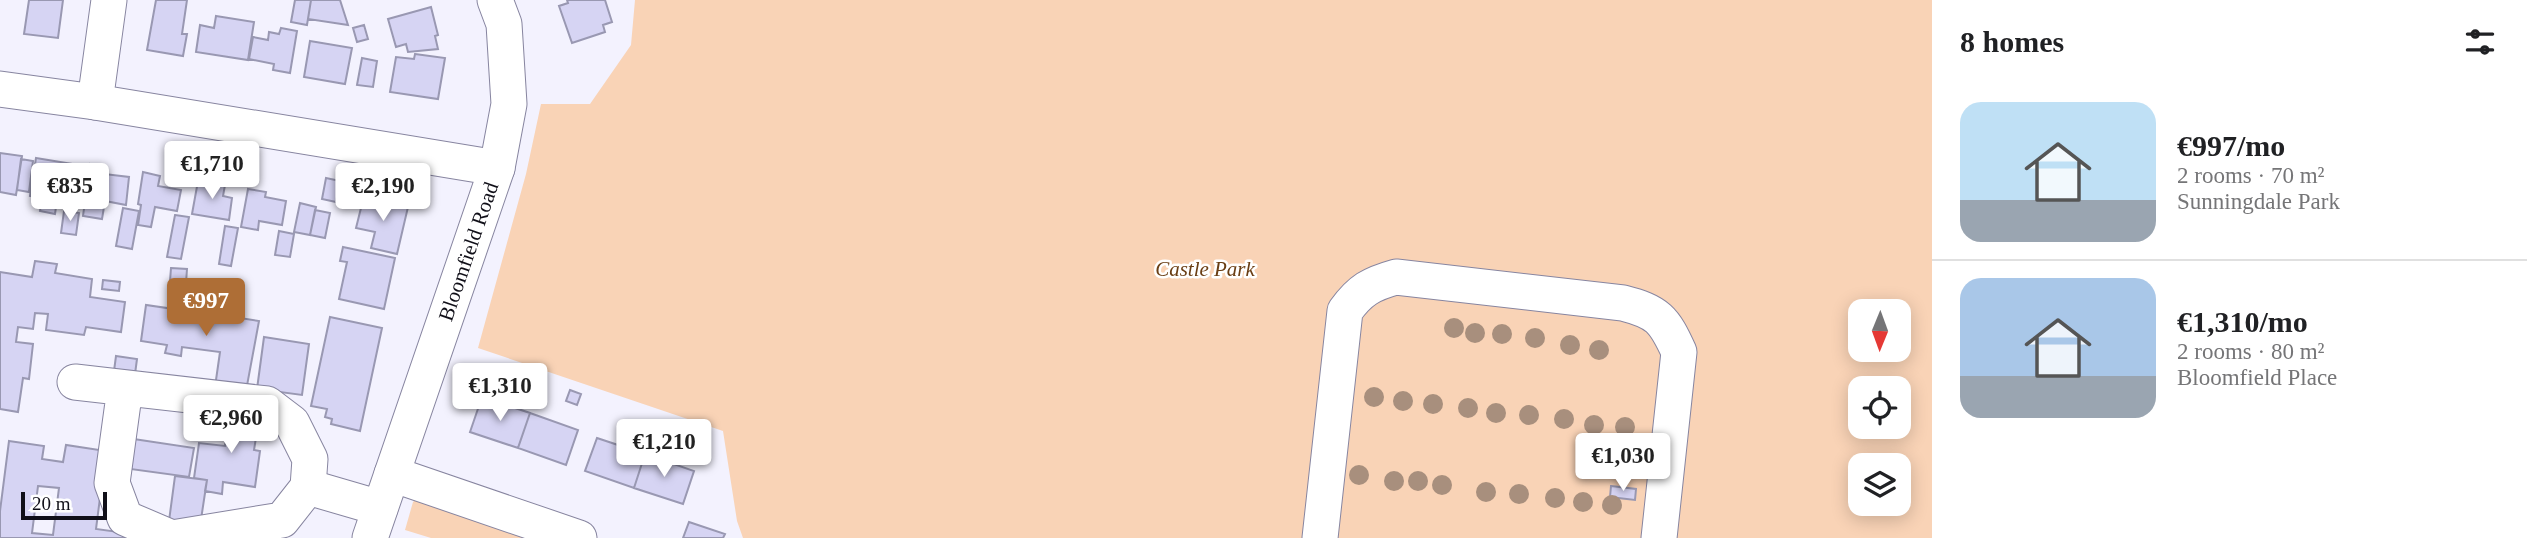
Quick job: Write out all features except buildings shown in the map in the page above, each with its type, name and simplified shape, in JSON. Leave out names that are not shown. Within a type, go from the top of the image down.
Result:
[{"type":"street","points":[[95,102],[109,0]]},
{"type":"street","name":"Bloomfield Road","points":[[375,523],[497,168],[509,104],[504,24],[495,0]]},
{"type":"street","points":[[0,89],[497,168]]},
{"type":"street","points":[[1320,538],[1345,311],[1356,297],[1374,284],[1396,277],[1622,303],[1648,310],[1668,328],[1679,352],[1659,538]]},
{"type":"street","points":[[75,382],[267,404],[292,423],[310,459],[308,487],[282,520],[172,538],[125,518],[112,483],[125,388]]},
{"type":"street","points":[[392,474],[579,538]]},
{"type":"street","points":[[308,487],[375,523]]},
{"type":"green space","name":"Castle Park","points":[[635,0],[1932,0],[1932,538],[743,538],[737,521],[723,431],[478,348],[526,174],[541,104],[590,104],[631,45]]},
{"type":"green space","points":[[417,498],[540,538],[431,538],[405,530],[413,502]]}]
